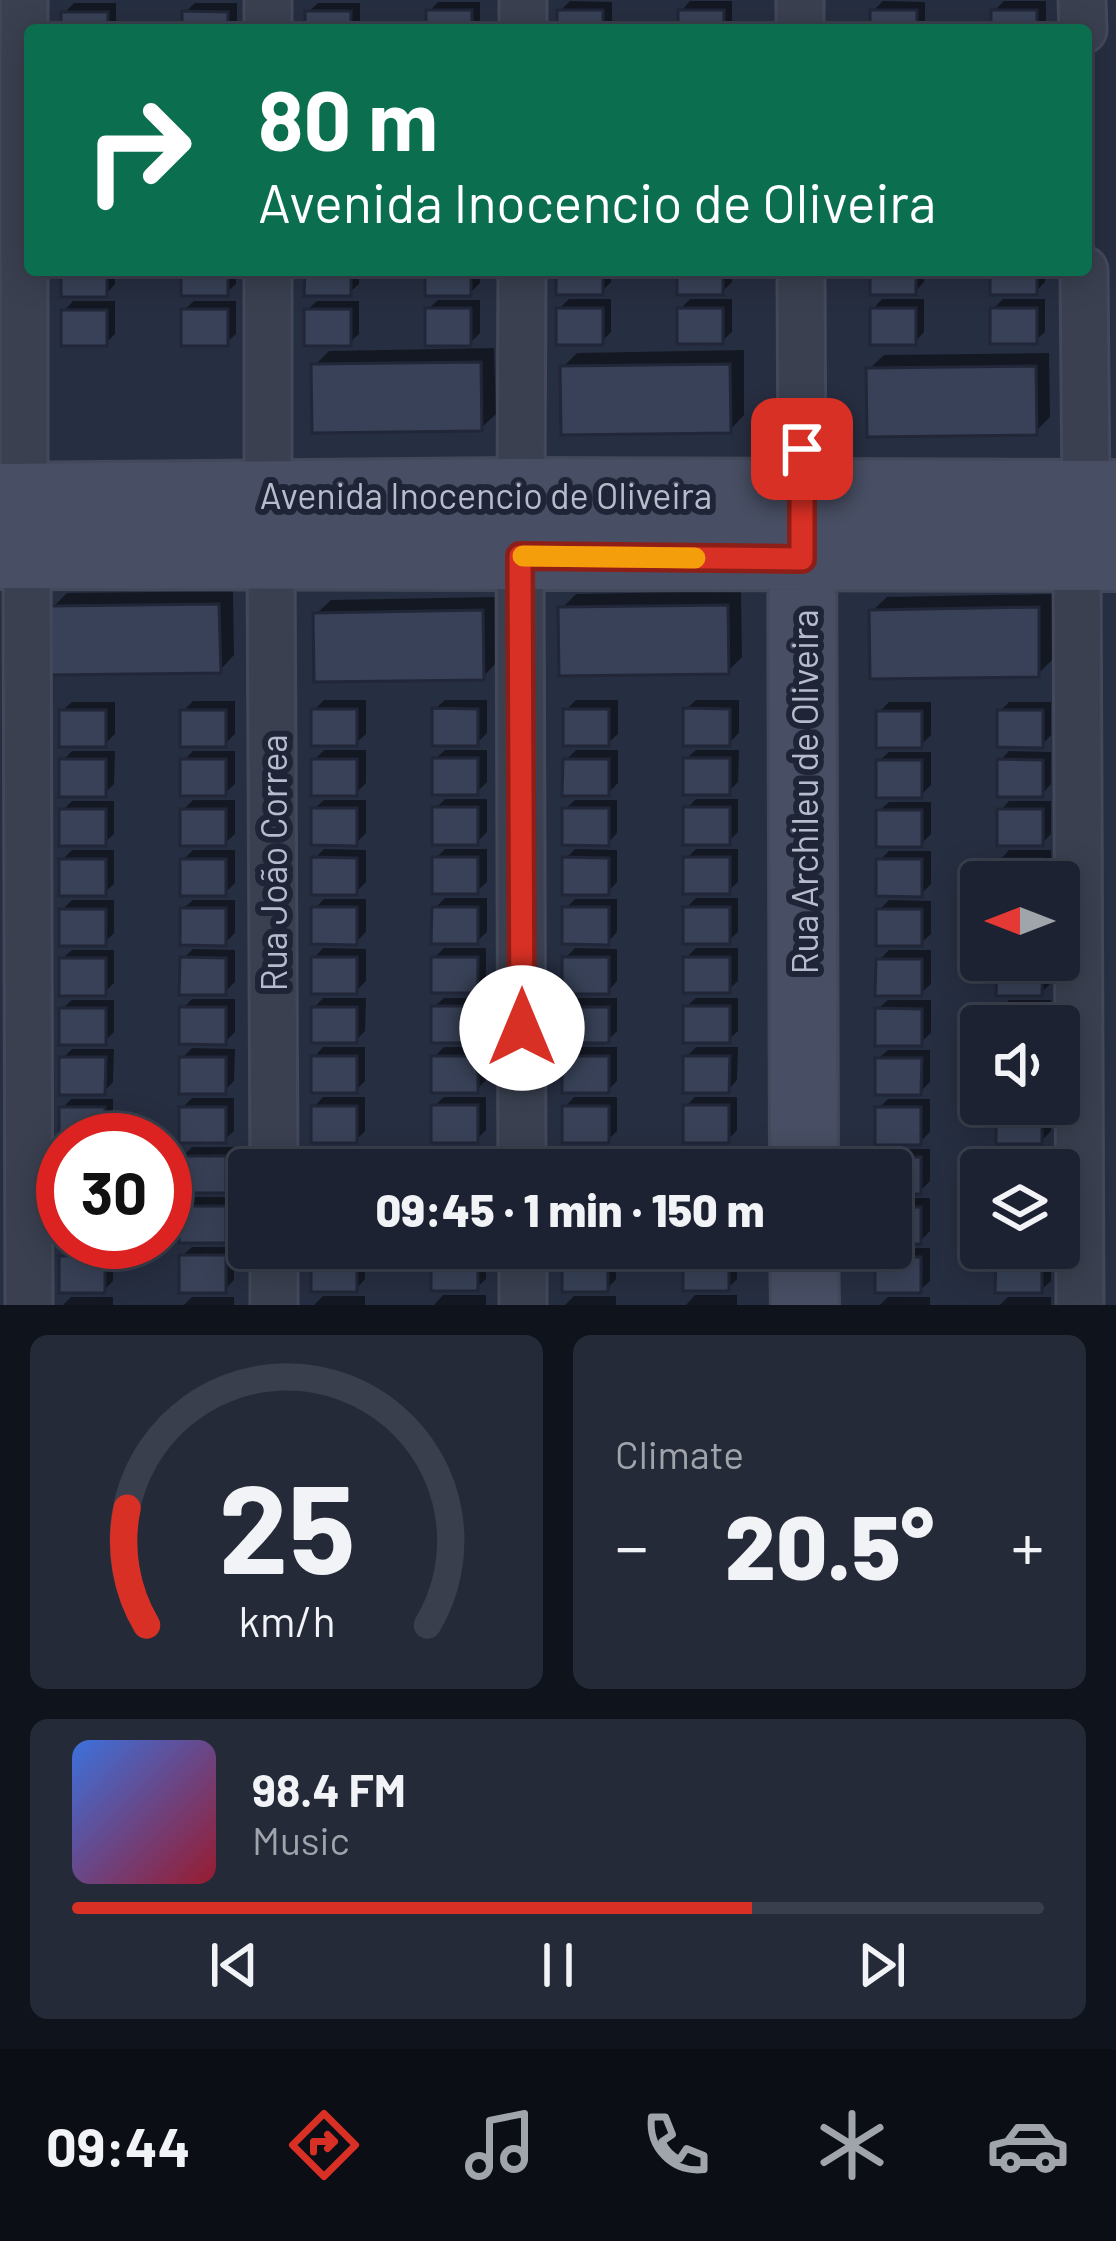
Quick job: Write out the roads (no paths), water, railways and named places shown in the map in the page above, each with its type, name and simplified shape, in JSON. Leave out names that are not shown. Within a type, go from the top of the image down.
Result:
[{"type":"street","points":[[24,0],[13,526],[29,1305]]},
{"type":"street","name":"Rua João Correa","points":[[268,276],[274,1149]]},
{"type":"street","points":[[521,492],[522,276]]},
{"type":"street","name":"Rua Archileu de Oliveira","points":[[801,276],[804,1149]]},
{"type":"street","points":[[1080,1305],[1099,526],[1084,276]]},
{"type":"street","name":"Avenida Inocencio de Oliveira","points":[[270,526],[521,492],[802,494],[1099,526]]},
{"type":"street","name":"Avenida Inocencio de Oliveira","points":[[13,526],[270,526],[520,556],[802,559],[1099,526]]},
{"type":"street","points":[[520,556],[522,1149]]},
{"type":"street","points":[[274,1269],[274,1305]]},
{"type":"street","points":[[523,1269],[523,1305]]},
{"type":"street","points":[[804,1269],[805,1305]]}]
